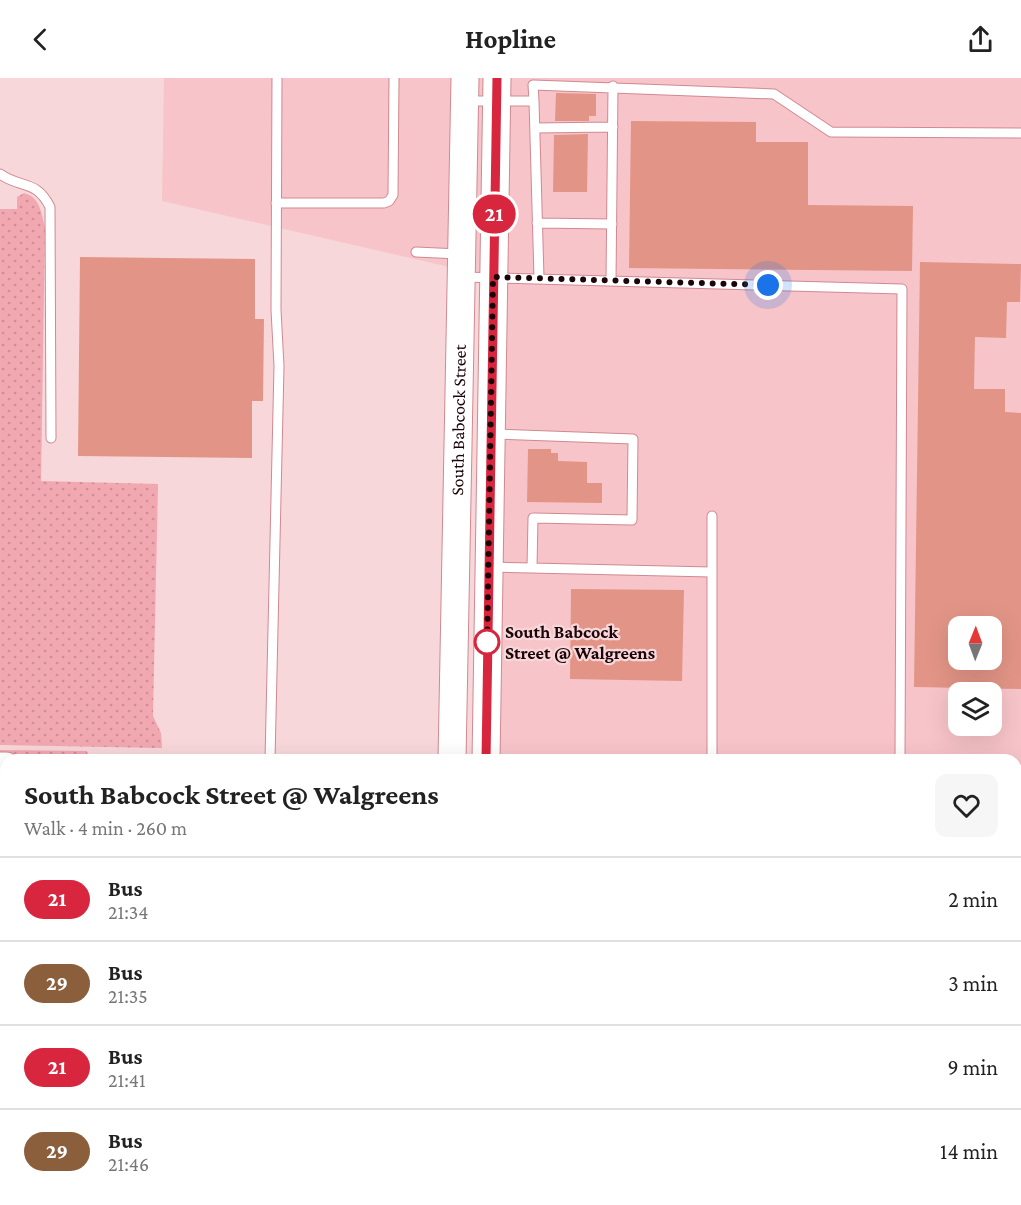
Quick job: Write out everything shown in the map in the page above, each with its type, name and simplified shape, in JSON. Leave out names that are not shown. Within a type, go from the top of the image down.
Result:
[{"type":"main road","name":"South Babcock Street","points":[[486,754],[497,89]]},
{"type":"main road","name":"South Babcock Street","points":[[452,754],[465,90]]},
{"type":"lane","points":[[270,754],[279,366],[276,310],[277,78]]},
{"type":"lane","points":[[276,203],[384,203],[389,201],[393,195],[394,78]]},
{"type":"lane","points":[[539,278],[533,85],[613,86],[774,94],[831,132],[1021,133]]},
{"type":"lane","points":[[611,280],[613,86]]},
{"type":"lane","points":[[465,90],[497,89],[534,101]]},
{"type":"lane","points":[[535,128],[613,127]]},
{"type":"lane","points":[[0,174],[8,179],[32,186],[44,194],[50,207],[51,438]]},
{"type":"lane","points":[[537,223],[612,224]]},
{"type":"lane","points":[[416,252],[493,277],[902,289],[900,754]]},
{"type":"lane","points":[[491,434],[633,440],[632,520],[533,518],[532,568]]},
{"type":"lane","points":[[712,516],[712,754]]},
{"type":"lane","points":[[489,567],[712,572]]},
{"type":"shaded area","points":[[164,78],[1021,78],[1021,754],[485,754],[493,277],[162,201]]},
{"type":"green space","points":[[24,193],[37,202],[45,227],[41,481],[158,484],[153,716],[161,733],[162,748],[0,745],[0,209],[17,209],[17,197]]},
{"type":"green space","points":[[0,750],[87,751],[88,754],[6,754],[0,753]]},
{"type":"building","points":[[556,93],[596,94],[596,116],[589,116],[589,121],[555,121]]},
{"type":"building","points":[[631,121],[756,122],[756,142],[808,142],[808,205],[913,206],[912,271],[629,268]]},
{"type":"building","points":[[588,134],[587,192],[553,192],[554,135]]},
{"type":"building","points":[[80,257],[255,259],[255,319],[264,319],[263,401],[252,401],[252,458],[78,456]]},
{"type":"building","points":[[920,262],[1021,264],[1020,302],[1007,302],[1006,338],[975,337],[974,389],[1005,389],[1005,412],[1021,413],[1021,689],[1002,689],[1002,682],[948,682],[948,688],[914,687]]},
{"type":"building","points":[[528,449],[551,449],[551,453],[558,453],[558,461],[587,462],[587,483],[602,483],[602,503],[527,502]]},
{"type":"building","points":[[571,589],[684,590],[682,681],[570,679]]},
{"type":"bus line","name":"21","points":[[486,754],[497,78]]},
{"type":"place","name":"South Babcock Street @ Walgreens","points":[[487,642]]},
{"type":"route","points":[[487,642],[487,652],[493,277],[768,285]]}]
